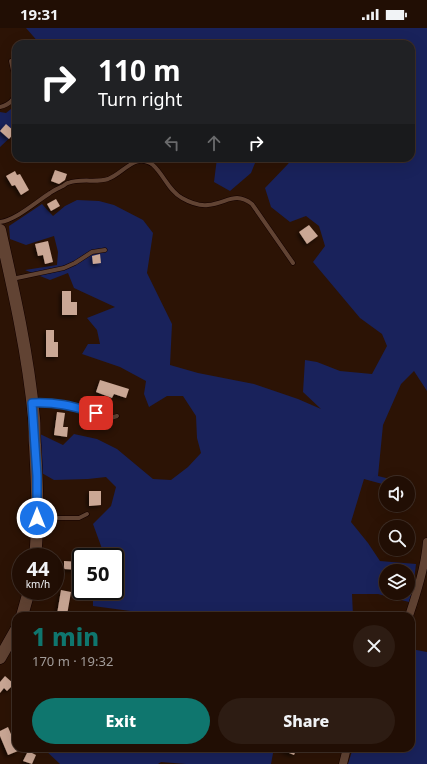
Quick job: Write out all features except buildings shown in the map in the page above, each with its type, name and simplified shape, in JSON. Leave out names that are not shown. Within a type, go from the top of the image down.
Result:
[{"type":"main road","points":[[0,230],[12,279],[27,359],[32,403],[37,476],[35,548]]},
{"type":"main road","points":[[23,612],[26,600]]},
{"type":"main road","points":[[0,658],[12,637]]},
{"type":"street","points":[[410,612],[420,583],[427,542]]},
{"type":"street","points":[[343,764],[346,752]]},
{"type":"lane","points":[[11,61],[12,66]]},
{"type":"lane","points":[[0,107],[7,105],[12,100]]},
{"type":"lane","points":[[0,222],[12,219],[49,193],[67,183],[84,180],[107,179],[129,165],[137,162]]},
{"type":"lane","points":[[147,162],[154,165],[174,192],[188,201],[209,205],[233,198],[245,199],[252,204],[293,263]]},
{"type":"lane","points":[[12,279],[64,268],[76,263],[92,252],[105,250]]},
{"type":"lane","points":[[32,403],[65,404],[111,418],[117,416]]},
{"type":"lane","points":[[37,518],[79,518],[87,514]]},
{"type":"shaded area","points":[[26,28],[427,28],[427,391],[414,371],[401,384],[383,425],[378,476],[379,483],[364,479],[351,522],[380,561],[416,564],[415,572],[415,564],[379,564],[379,594],[352,594],[353,612],[138,612],[93,606],[93,600],[124,600],[124,548],[102,548],[93,524],[111,506],[116,487],[106,477],[54,480],[40,472],[40,434],[63,445],[74,434],[97,439],[117,449],[153,479],[171,480],[188,467],[201,453],[197,438],[196,416],[183,396],[167,396],[149,407],[144,394],[146,381],[120,367],[82,354],[88,344],[100,344],[97,330],[87,318],[115,307],[74,288],[68,273],[50,280],[25,270],[57,265],[58,252],[54,236],[26,245],[10,239],[9,226],[42,204],[53,216],[65,206],[77,200],[99,201],[114,205],[143,220],[153,233],[147,273],[172,324],[170,365],[198,373],[254,384],[298,399],[321,409],[303,392],[305,360],[317,362],[340,371],[372,374],[387,346],[382,334],[360,318],[313,262],[325,246],[319,226],[306,216],[290,222],[271,207],[265,188],[289,162],[415,162],[415,40],[36,40]]},
{"type":"shaded area","points":[[12,108],[12,136],[0,147],[0,112],[6,113]]},
{"type":"shaded area","points":[[216,162],[255,162],[251,173],[230,191],[214,182]]},
{"type":"shaded area","points":[[415,650],[427,652],[427,764],[348,764],[352,752],[415,752]]},
{"type":"shaded area","points":[[47,752],[273,752],[271,764],[186,764],[161,762],[158,764],[60,764]]},
{"type":"route","points":[[37,518],[37,476],[32,403],[65,404],[96,413]]}]
